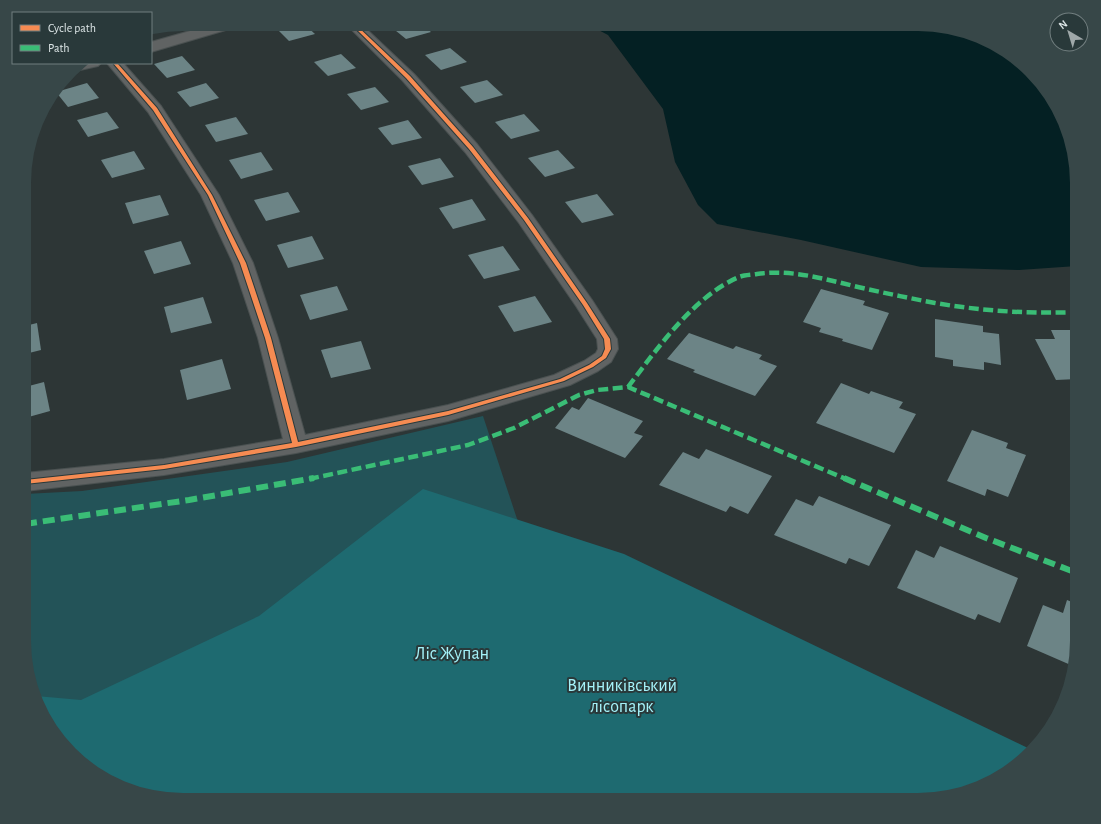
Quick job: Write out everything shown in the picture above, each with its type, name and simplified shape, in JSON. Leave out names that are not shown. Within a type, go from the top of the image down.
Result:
[{"type":"street","points":[[152,47],[207,31]]},
{"type":"street","points":[[31,481],[164,467],[296,444],[448,413],[562,380],[598,362],[604,357],[608,349],[607,339],[585,304],[526,219],[471,148],[408,77],[360,31]]},
{"type":"street","points":[[116,64],[155,109],[210,195],[237,250],[243,263],[268,338],[296,444]]},
{"type":"green space","name":"Ліс Жупан","points":[[483,416],[524,540],[979,779],[957,788],[928,793],[173,793],[134,785],[107,773],[83,755],[62,733],[51,717],[36,680],[31,651],[31,494],[82,491],[287,462]]},
{"type":"green space","name":"Ліс Жупан","points":[[423,489],[624,554],[1026,747],[1010,762],[994,773],[967,785],[928,793],[173,793],[134,785],[107,773],[91,762],[62,733],[51,717],[42,697],[81,700],[259,616]]},
{"type":"shaded area","points":[[600,31],[928,31],[967,39],[994,51],[1018,69],[1039,91],[1050,107],[1062,134],[1070,173],[1070,266],[1019,270],[921,267],[801,240],[717,224],[698,205],[675,162],[663,109],[608,35]]},
{"type":"building","points":[[279,31],[312,31],[315,34],[289,41]]},
{"type":"building","points":[[396,31],[431,32],[406,39]]},
{"type":"building","points":[[450,48],[467,62],[441,70],[425,55]]},
{"type":"building","points":[[341,54],[356,68],[328,76],[314,62]]},
{"type":"building","points":[[182,56],[195,70],[167,78],[154,64]]},
{"type":"building","points":[[487,80],[503,95],[475,103],[460,87]]},
{"type":"building","points":[[87,83],[99,98],[68,107],[59,96],[63,90]]},
{"type":"building","points":[[206,83],[219,98],[190,107],[177,92]]},
{"type":"building","points":[[375,87],[389,102],[361,110],[347,94]]},
{"type":"building","points":[[107,112],[119,128],[88,137],[77,120]]},
{"type":"building","points":[[524,114],[540,131],[511,139],[495,122]]},
{"type":"building","points":[[236,117],[248,134],[216,142],[205,125]]},
{"type":"building","points":[[408,120],[422,138],[392,145],[378,128]]},
{"type":"building","points":[[558,150],[575,168],[545,177],[528,158]]},
{"type":"building","points":[[134,151],[145,169],[112,178],[101,160]]},
{"type":"building","points":[[261,152],[273,170],[241,179],[229,160]]},
{"type":"building","points":[[440,158],[454,177],[422,185],[408,166]]},
{"type":"building","points":[[288,192],[300,212],[266,221],[254,200]]},
{"type":"building","points":[[597,194],[614,215],[582,223],[565,202]]},
{"type":"building","points":[[160,195],[169,215],[133,224],[125,203]]},
{"type":"building","points":[[472,199],[486,220],[453,229],[439,208]]},
{"type":"building","points":[[312,236],[324,259],[288,268],[277,245]]},
{"type":"building","points":[[181,241],[191,264],[154,274],[144,251]]},
{"type":"building","points":[[503,246],[520,270],[484,279],[468,255]]},
{"type":"building","points":[[337,286],[348,310],[310,320],[300,295]]},
{"type":"building","points":[[821,289],[865,301],[863,305],[889,313],[872,350],[819,332],[821,328],[803,322]]},
{"type":"building","points":[[535,296],[552,322],[514,332],[498,306]]},
{"type":"building","points":[[203,297],[212,323],[171,333],[164,307]]},
{"type":"building","points":[[935,319],[983,326],[983,332],[999,334],[1001,365],[984,362],[984,370],[953,366],[953,360],[935,357]]},
{"type":"building","points":[[37,323],[41,350],[31,352],[31,324]]},
{"type":"building","points":[[1051,330],[1070,330],[1070,379],[1056,380],[1035,339],[1055,339]]},
{"type":"building","points":[[689,333],[733,349],[736,346],[762,355],[759,359],[777,366],[755,396],[693,372],[695,370],[667,359]]},
{"type":"building","points":[[361,341],[371,369],[331,378],[321,350]]},
{"type":"building","points":[[222,359],[231,389],[187,400],[180,370]]},
{"type":"building","points":[[44,382],[50,411],[31,416],[31,385]]},
{"type":"building","points":[[841,383],[869,394],[871,391],[903,402],[899,408],[916,414],[894,453],[816,423]]},
{"type":"building","points":[[588,398],[643,421],[634,433],[643,436],[625,458],[555,428],[572,407],[579,410]]},
{"type":"building","points":[[972,430],[1008,443],[1006,448],[1026,455],[1008,497],[987,489],[985,496],[947,481]]},
{"type":"building","points":[[706,449],[772,476],[748,514],[730,506],[726,512],[659,485],[683,452],[699,459]]},
{"type":"building","points":[[819,496],[891,525],[869,566],[849,558],[846,564],[774,535],[796,499],[813,506]]},
{"type":"building","points":[[940,546],[1018,578],[1000,623],[978,614],[975,620],[897,588],[916,550],[934,558]]},
{"type":"building","points":[[1067,600],[1070,601],[1070,651],[1068,664],[1027,646],[1043,605],[1063,613]]},
{"type":"marked path","points":[[628,387],[664,341],[693,310],[708,296],[724,285],[745,275],[769,272],[802,274],[935,303],[1006,312],[1070,312]]},
{"type":"marked path","points":[[31,523],[244,491],[354,471],[462,447],[514,428],[579,395],[597,390],[628,387],[986,538],[1070,570]]},
{"type":"cycle path","points":[[31,481],[164,467],[296,445],[448,413],[562,380],[591,366],[604,357],[608,349],[607,339],[585,304],[526,219],[471,148],[408,77],[360,31]]},
{"type":"cycle path","points":[[116,64],[155,109],[210,195],[243,263],[268,338],[296,445]]},
{"type":"park label","name":"Винниківський лісопарк","points":[[622,695]]}]
